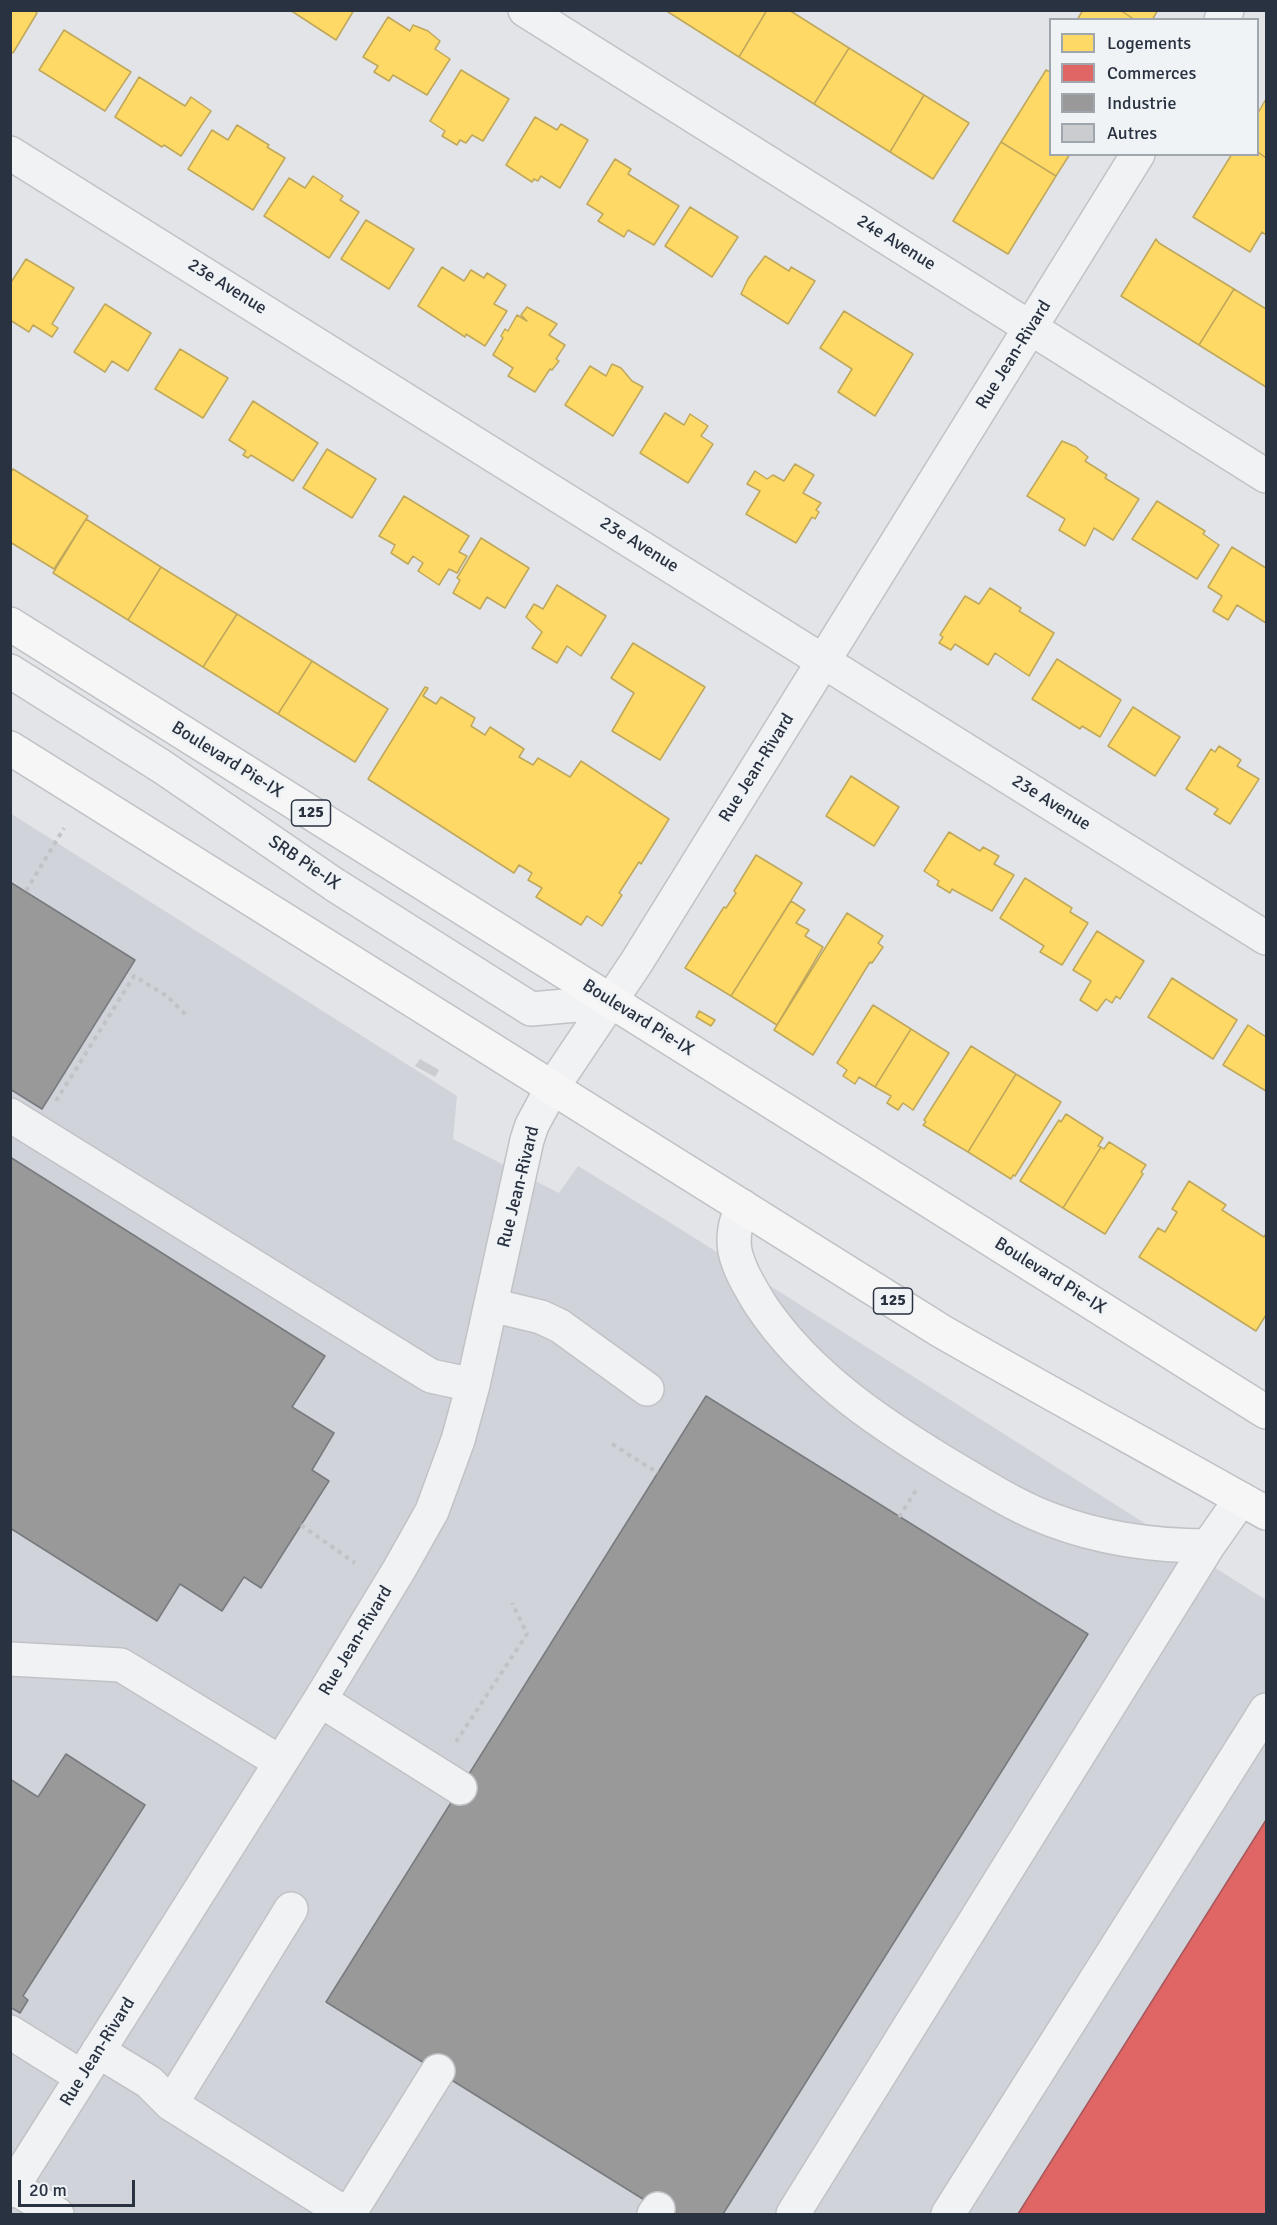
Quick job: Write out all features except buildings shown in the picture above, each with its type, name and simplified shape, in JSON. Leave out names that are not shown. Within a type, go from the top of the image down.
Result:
[{"type":"main road","name":"Boulevard Pie-IX","points":[[10,624],[1266,1412]]},
{"type":"main road","name":"125","points":[[10,748],[941,1331],[1254,1506]]},
{"type":"street","name":"24e Avenue","points":[[525,10],[1266,476]]},
{"type":"street","name":"23e Avenue","points":[[10,153],[1266,938]]},
{"type":"street","name":"Rue Jean-Rivard","points":[[11,2187],[320,1700],[432,1511],[458,1440],[473,1385],[527,1140],[532,1125],[552,1088],[611,1002],[1137,156]]},
{"type":"street","name":"SRB Pie-IX","points":[[10,671],[161,766],[335,885],[531,1009],[611,1002]]},
{"type":"street","points":[[10,1115],[431,1376],[473,1385]]},
{"type":"street","points":[[742,1206],[736,1221],[735,1249],[740,1267],[764,1309],[774,1324],[824,1377],[886,1425],[994,1493],[1024,1509],[1056,1521],[1121,1539],[1178,1546],[1208,1546]]},
{"type":"street","points":[[491,1305],[541,1317],[560,1326],[647,1389]]},
{"type":"street","points":[[793,2214],[1208,1546],[1254,1506]]},
{"type":"street","points":[[10,1659],[121,1665],[280,1762]]},
{"type":"street","points":[[320,1700],[448,1780]]},
{"type":"street","points":[[948,2214],[1266,1710]]},
{"type":"street","points":[[171,2104],[291,1909]]},
{"type":"street","points":[[10,2032],[90,2064],[149,2082],[171,2104],[347,2214],[438,2071]]},
{"type":"street","points":[[11,2187],[57,2214]]},
{"type":"path","points":[[26,891],[64,828]]},
{"type":"path","points":[[56,1102],[134,976],[167,996],[186,1015]]},
{"type":"path","points":[[612,1444],[658,1473]]},
{"type":"path","points":[[899,1517],[918,1485]]},
{"type":"path","points":[[301,1525],[355,1563]]},
{"type":"path","points":[[448,1780],[527,1634],[512,1603]]},
{"type":"shaded area","points":[[10,813],[457,1096],[453,1139],[559,1193],[578,1166],[1266,1600],[1266,2214],[11,2214]]}]
